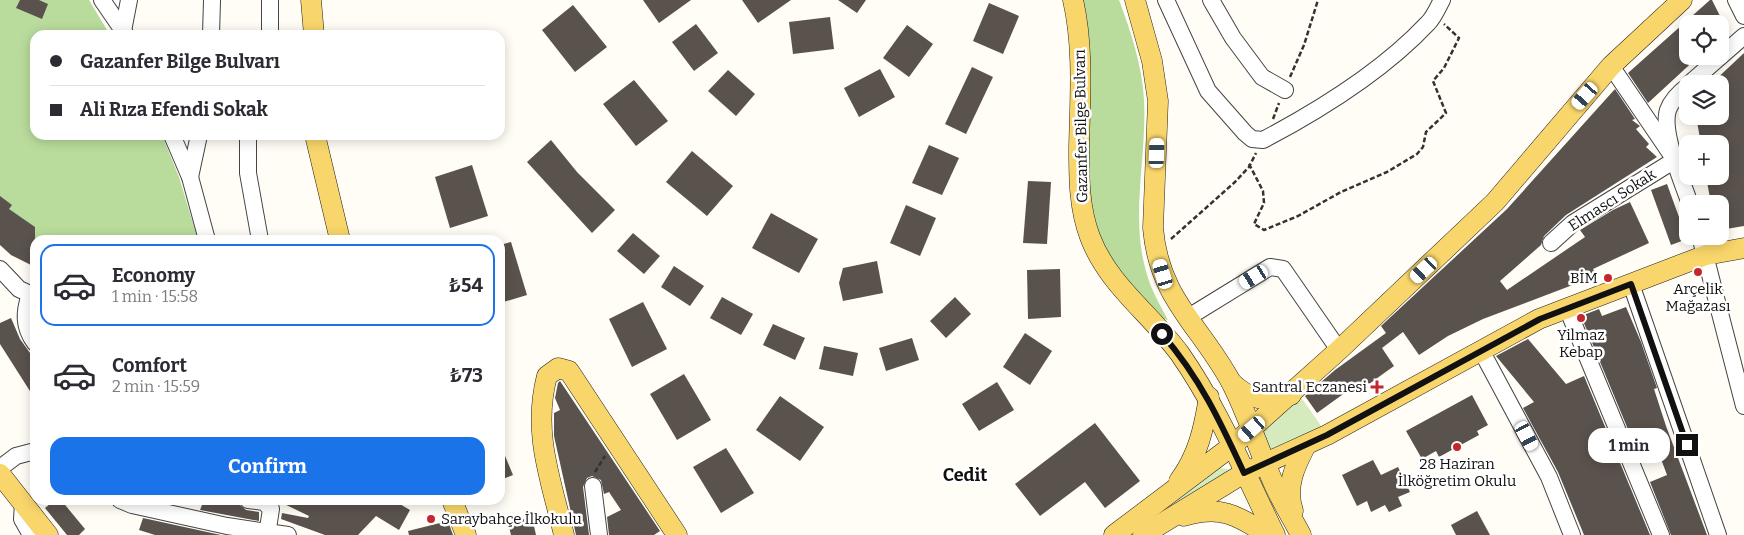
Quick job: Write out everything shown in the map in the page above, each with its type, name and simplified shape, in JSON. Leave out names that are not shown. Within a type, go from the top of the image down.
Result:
[{"type":"main road","points":[[311,0],[314,30]]},
{"type":"main road","name":"Gazanfer Bilge Bulvarı","points":[[1073,0],[1080,51],[1080,198],[1090,238],[1112,277],[1148,315],[1179,353],[1209,397],[1244,473]]},
{"type":"main road","points":[[1135,0],[1152,61],[1158,101],[1153,228],[1156,251],[1168,287],[1187,318],[1214,353],[1231,382],[1274,484],[1300,533]]},
{"type":"main road","points":[[1114,535],[1232,446],[1339,350],[1494,202],[1611,66],[1682,0]]},
{"type":"main road","points":[[316,140],[339,235]]},
{"type":"main road","points":[[1143,535],[1244,473],[1306,445],[1482,352],[1540,319],[1631,284],[1703,246],[1744,248]]},
{"type":"main road","points":[[564,535],[540,434],[544,385],[547,376],[558,368],[569,371],[616,440],[676,535]]},
{"type":"main road","points":[[1231,382],[1248,396],[1255,399],[1291,395]]},
{"type":"main road","points":[[1172,492],[1192,461],[1204,427],[1209,397]]},
{"type":"main road","points":[[1300,533],[1290,501],[1290,482],[1296,464],[1306,445]]},
{"type":"main road","points":[[1244,473],[1275,535]]},
{"type":"main road","points":[[0,474],[48,535]]},
{"type":"main road","points":[[454,505],[466,535]]},
{"type":"main road","points":[[1160,523],[1200,511],[1224,511],[1268,535]]},
{"type":"street","points":[[102,0],[122,30]]},
{"type":"street","points":[[124,30],[129,0]]},
{"type":"street","points":[[211,30],[212,0]]},
{"type":"street","points":[[270,0],[270,30]]},
{"type":"street","points":[[1166,0],[1208,91],[1245,133],[1252,139],[1263,140],[1314,113],[1397,52],[1430,22],[1442,0]]},
{"type":"street","points":[[1211,0],[1233,38],[1262,77],[1285,90]]},
{"type":"street","points":[[1736,0],[1744,16]]},
{"type":"street","points":[[1699,75],[1744,36]]},
{"type":"street","points":[[1611,66],[1675,160]]},
{"type":"street","points":[[1679,94],[1673,100],[1668,111],[1670,140],[1687,195]]},
{"type":"street","points":[[174,140],[190,177],[206,235]]},
{"type":"street","points":[[190,177],[198,140]]},
{"type":"street","points":[[248,140],[248,173],[259,235]]},
{"type":"street","name":"Elmascı Sokak","points":[[1551,243],[1573,223],[1675,160]]},
{"type":"street","points":[[1703,246],[1744,406]]},
{"type":"street","points":[[1187,318],[1270,267],[1283,269],[1339,350]]},
{"type":"street","points":[[0,269],[19,290],[30,293]]},
{"type":"street","points":[[1631,284],[1718,535]]},
{"type":"street","points":[[30,304],[25,320],[30,336]]},
{"type":"street","points":[[1566,308],[1661,535]]},
{"type":"street","points":[[1482,352],[1549,477],[1572,535]]},
{"type":"street","points":[[0,468],[16,456],[30,452]]},
{"type":"street","points":[[593,486],[599,535]]},
{"type":"street","points":[[23,504],[22,519],[31,535]]},
{"type":"street","points":[[138,505],[169,514],[267,534],[288,535]]},
{"type":"street","points":[[267,505],[271,509],[267,534]]},
{"type":"path","points":[[1156,251],[1235,182],[1249,164],[1263,140],[1304,45],[1318,0]]},
{"type":"path","points":[[1249,164],[1263,191],[1264,203],[1254,224],[1264,230],[1298,216],[1341,192],[1388,172],[1417,154],[1423,147],[1426,132],[1446,112],[1433,81],[1444,68],[1459,38],[1434,14]]},
{"type":"path","points":[[593,486],[598,466],[616,440]]},
{"type":"green space","points":[[0,0],[89,0],[107,30],[30,30],[30,140],[164,140],[179,177],[196,235],[30,235],[30,237],[0,217]]},
{"type":"green space","points":[[1078,0],[1119,0],[1128,24],[1141,74],[1144,100],[1139,208],[1141,250],[1150,284],[1168,320],[1160,318],[1119,271],[1097,234],[1088,204]]},
{"type":"green space","points":[[1300,396],[1322,427],[1269,452],[1261,433]]},
{"type":"green space","points":[[1220,468],[1228,469],[1230,472],[1163,511],[1211,472]]},
{"type":"building","points":[[20,0],[39,0],[48,4],[42,19],[16,8]]},
{"type":"building","points":[[643,0],[691,0],[659,23]]},
{"type":"building","points":[[742,0],[791,0],[758,23]]},
{"type":"building","points":[[838,0],[866,0],[857,13]]},
{"type":"building","points":[[1712,0],[1720,15],[1693,15]]},
{"type":"building","points":[[989,3],[1019,16],[1003,54],[973,41]]},
{"type":"building","points":[[573,5],[607,47],[575,72],[542,30]]},
{"type":"building","points":[[830,17],[834,49],[793,54],[789,22]]},
{"type":"building","points":[[696,24],[718,53],[694,71],[672,42]]},
{"type":"building","points":[[907,25],[933,44],[909,77],[883,58]]},
{"type":"building","points":[[1679,28],[1679,65],[1689,65],[1648,103],[1628,73]]},
{"type":"building","points":[[1744,53],[1744,226],[1729,228],[1729,195],[1709,195],[1708,185],[1729,185],[1729,135],[1699,135],[1698,125],[1729,125],[1729,75],[1721,75]]},
{"type":"building","points":[[972,67],[993,77],[966,134],[945,124]]},
{"type":"building","points":[[880,69],[895,97],[859,117],[844,88]]},
{"type":"building","points":[[728,70],[755,94],[736,116],[708,91]]},
{"type":"building","points":[[634,80],[668,121],[636,146],[603,104]]},
{"type":"building","points":[[1615,89],[1635,119],[1632,120],[1640,126],[1636,129],[1649,144],[1646,147],[1657,157],[1566,215],[1544,236],[1541,245],[1500,281],[1507,290],[1585,237],[1580,230],[1630,202],[1649,243],[1593,269],[1596,273],[1570,286],[1483,319],[1448,336],[1419,355],[1403,332],[1382,348],[1394,366],[1369,384],[1367,381],[1355,390],[1353,387],[1317,413],[1305,396],[1335,370],[1386,333],[1381,326],[1507,209]]},
{"type":"building","points":[[551,140],[577,172],[615,210],[592,233],[527,162]]},
{"type":"building","points":[[929,145],[959,158],[942,195],[912,183]]},
{"type":"building","points":[[692,151],[733,186],[707,216],[666,182]]},
{"type":"building","points":[[472,165],[488,216],[450,228],[435,177]]},
{"type":"building","points":[[1028,181],[1051,182],[1047,244],[1023,243]]},
{"type":"building","points":[[1667,184],[1679,217],[1679,242],[1671,245],[1651,190]]},
{"type":"building","points":[[0,196],[12,205],[9,209],[35,227],[35,235],[30,235],[30,264],[11,255],[0,245]]},
{"type":"building","points":[[906,205],[936,218],[920,256],[890,243]]},
{"type":"building","points":[[771,213],[818,239],[799,273],[752,248]]},
{"type":"building","points":[[633,233],[660,256],[644,274],[617,251]]},
{"type":"building","points":[[511,242],[527,295],[505,302],[505,244]]},
{"type":"building","points":[[877,261],[883,293],[843,301],[839,283],[843,268]]},
{"type":"building","points":[[674,266],[704,286],[690,306],[661,287]]},
{"type":"building","points":[[1060,269],[1061,317],[1028,319],[1027,270]]},
{"type":"building","points":[[722,297],[753,314],[741,335],[710,318]]},
{"type":"building","points":[[955,297],[971,314],[946,338],[930,321]]},
{"type":"building","points":[[643,302],[667,349],[632,367],[609,319]]},
{"type":"building","points":[[1626,307],[1641,342],[1657,388],[1654,389],[1666,426],[1707,535],[1671,535],[1650,482],[1667,475],[1651,432],[1632,439],[1581,316],[1599,309],[1602,316]]},
{"type":"building","points":[[11,318],[20,339],[30,353],[30,391],[0,344],[0,323]]},
{"type":"building","points":[[773,324],[805,338],[795,360],[763,345]]},
{"type":"building","points":[[1025,333],[1052,351],[1030,385],[1003,367]]},
{"type":"building","points":[[912,338],[919,360],[886,371],[879,348]]},
{"type":"building","points":[[1528,339],[1566,384],[1584,376],[1650,535],[1584,535],[1558,472],[1523,408],[1534,402],[1496,356]]},
{"type":"building","points":[[824,346],[858,353],[853,376],[819,369]]},
{"type":"building","points":[[684,374],[711,420],[677,440],[650,394]]},
{"type":"building","points":[[560,381],[660,531],[654,535],[609,535],[607,517],[621,510],[609,492],[604,494],[601,480],[592,476],[587,478],[583,487],[589,535],[576,535],[554,436],[554,413],[560,410],[555,398]]},
{"type":"building","points":[[997,382],[1014,410],[979,431],[962,404]]},
{"type":"building","points":[[1472,395],[1488,425],[1477,431],[1479,435],[1439,457],[1436,451],[1422,459],[1406,431]]},
{"type":"building","points":[[780,396],[824,427],[800,461],[756,430]]},
{"type":"building","points":[[1095,423],[1140,481],[1105,508],[1085,482],[1040,516],[1015,484]]},
{"type":"building","points":[[726,448],[754,493],[721,513],[693,467]]},
{"type":"building","points":[[505,456],[513,475],[505,478]]},
{"type":"building","points":[[1373,460],[1381,475],[1398,467],[1410,492],[1398,497],[1402,506],[1389,512],[1385,505],[1371,512],[1367,501],[1357,506],[1342,475]]},
{"type":"building","points":[[49,505],[65,505],[85,529],[79,535],[67,535],[45,508]]},
{"type":"building","points":[[202,505],[240,505],[246,510],[259,512],[259,521],[200,510]]},
{"type":"building","points":[[286,505],[402,505],[410,510],[399,530],[376,516],[358,535],[325,535],[281,519],[282,513],[308,518],[309,516]]},
{"type":"building","points":[[1477,511],[1490,535],[1456,535],[1451,525]]},
{"type":"building","points":[[532,517],[536,535],[511,535],[508,523]]},
{"type":"building","points":[[143,518],[221,535],[155,535],[139,530]]},
{"type":"building","points":[[448,521],[453,535],[409,535],[408,531]]},
{"type":"place","name":"Arçelik Mağazası","points":[[1698,272]]},
{"type":"place","name":"BİM","points":[[1608,278]]},
{"type":"place","name":"Yilmaz Kebap","points":[[1581,318]]},
{"type":"place","name":"Santral Eczanesi","points":[[1377,387]]},
{"type":"place","name":"28 Haziran İlköğretim Okulu","points":[[1457,447]]},
{"type":"place","name":"Saraybahçe İlkokulu","points":[[431,519]]},
{"type":"district","name":"Cedit","points":[[965,475]]},
{"type":"route","points":[[1162,334],[1179,353],[1209,397],[1244,473],[1327,435],[1540,319],[1631,284],[1687,445]]}]
